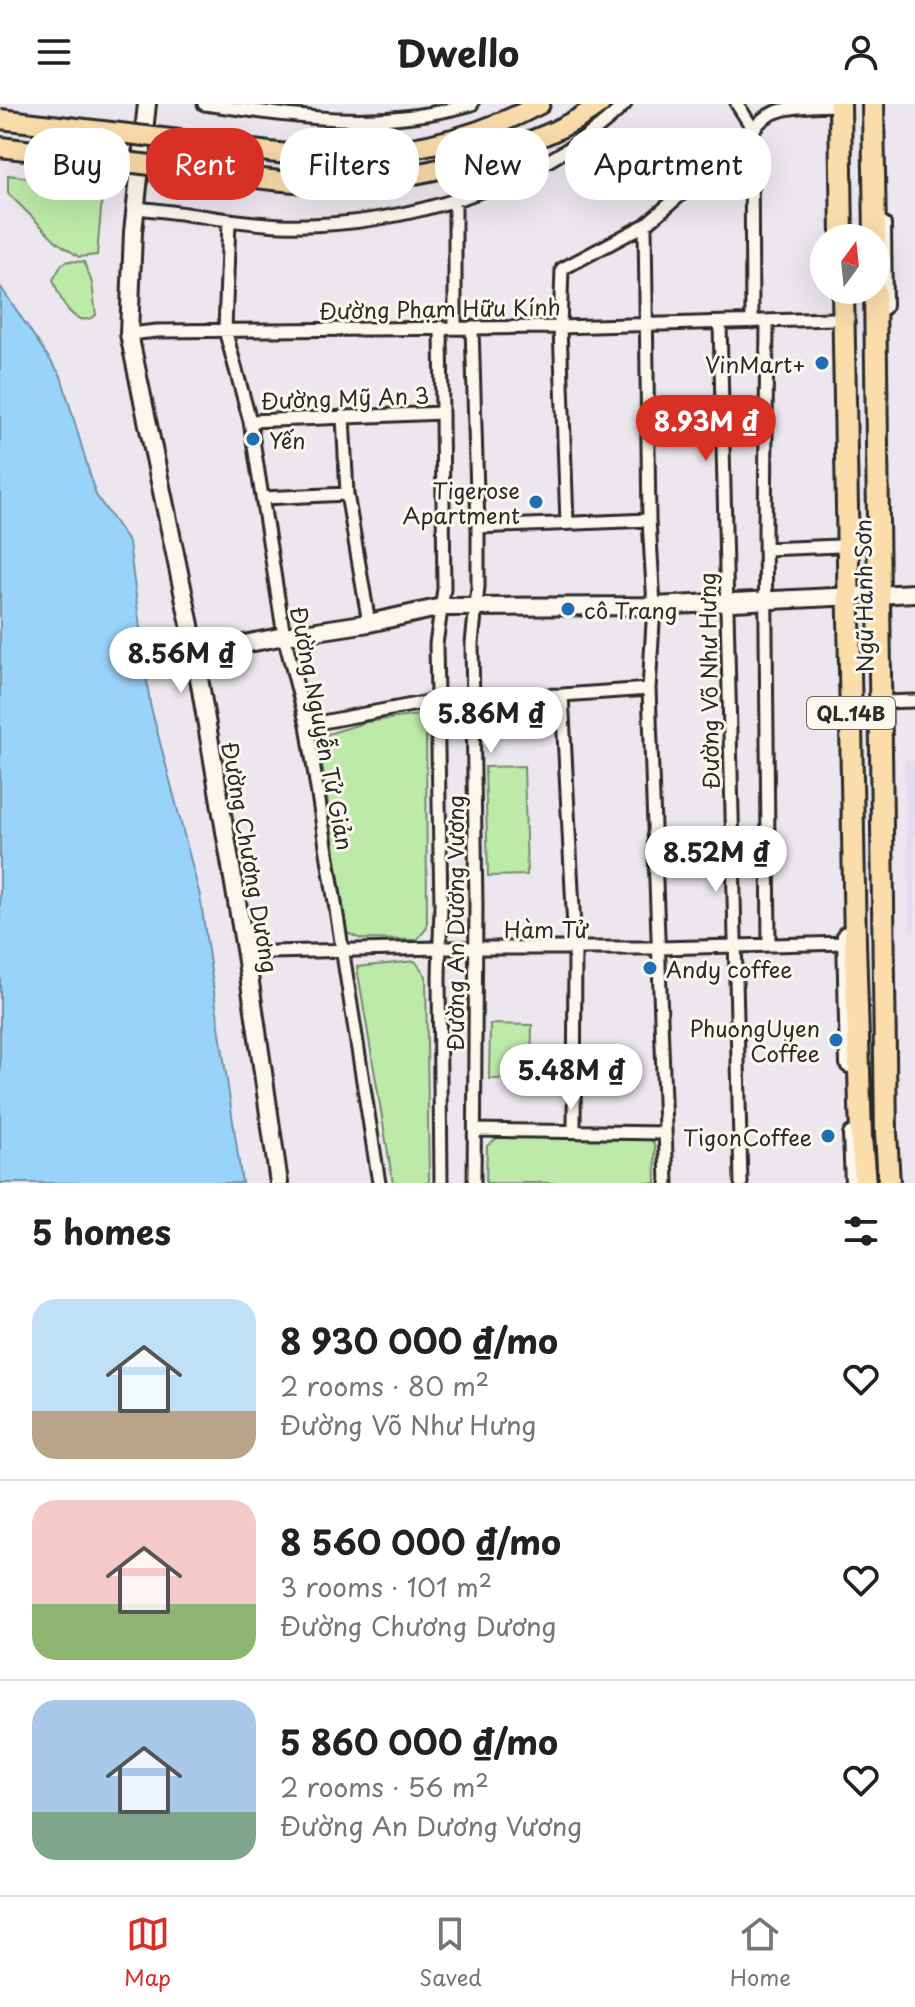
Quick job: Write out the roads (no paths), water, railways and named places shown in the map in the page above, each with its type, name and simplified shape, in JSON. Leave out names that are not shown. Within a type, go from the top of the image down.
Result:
[{"type":"highway","points":[[835,104],[841,224]]},
{"type":"highway","points":[[873,104],[875,224]]},
{"type":"highway","name":"Ngũ Hành Sơn","points":[[843,304],[850,943],[865,1183]]},
{"type":"highway","name":"Ngũ Hành Sơn","points":[[875,304],[882,594],[879,620],[886,702],[886,1133],[889,1183]]},
{"type":"main road","name":"Đường Chương Dương","points":[[147,104],[130,283],[129,334],[195,654],[246,955],[279,1183]]},
{"type":"main road","points":[[0,119],[313,156],[374,154],[431,145],[517,116],[540,104]]},
{"type":"main road","points":[[0,147],[310,183],[374,181],[455,167],[554,133],[600,104]]},
{"type":"main road","points":[[833,224],[835,104]]},
{"type":"main road","name":"Ngũ Hành Sơn","points":[[880,104],[882,594],[886,702]]},
{"type":"main road","name":"Ngũ Hành Sơn","points":[[834,304],[839,546],[844,596]]},
{"type":"main road","points":[[195,654],[442,607],[654,606],[915,593]]},
{"type":"main road","name":"Ngũ Hành Sơn","points":[[888,942],[897,1183]]},
{"type":"main road","name":"Ngũ Hành Sơn","points":[[850,943],[854,1183]]},
{"type":"street","points":[[204,104],[268,108],[304,119],[391,120],[472,104]]},
{"type":"street","points":[[549,160],[625,104]]},
{"type":"street","points":[[737,104],[750,128]]},
{"type":"street","points":[[755,128],[761,119],[788,108],[835,104]]},
{"type":"street","points":[[136,208],[229,221],[301,225],[349,223],[399,215],[450,200]]},
{"type":"street","points":[[455,200],[455,327]]},
{"type":"street","points":[[567,523],[560,327],[562,269],[645,225],[674,200]]},
{"type":"street","points":[[752,200],[752,322]]},
{"type":"street","name":"Đường Nguyễn Tử Giản","points":[[229,221],[225,330],[250,421],[284,636],[307,725],[379,1183]]},
{"type":"street","points":[[645,225],[649,520],[654,606],[649,689],[667,1183]]},
{"type":"street","name":"Đường Phạm Hữu Kính","points":[[129,334],[834,319]]},
{"type":"street","points":[[767,322],[769,944]]},
{"type":"street","name":"Đường Võ Như Hưng","points":[[720,323],[741,1183]]},
{"type":"street","name":"Đường An Dương Vương","points":[[441,327],[444,589],[436,644],[441,1183]]},
{"type":"street","name":"Đường An Dương Vương","points":[[472,327],[478,527],[472,643],[476,948],[474,1183]]},
{"type":"street","name":"Đường Mỹ An 3","points":[[250,421],[442,413]]},
{"type":"street","points":[[343,416],[347,494],[369,623]]},
{"type":"street","points":[[263,498],[347,494]]},
{"type":"street","points":[[478,527],[649,520]]},
{"type":"street","points":[[766,549],[839,546]]},
{"type":"street","points":[[472,697],[649,689]]},
{"type":"street","points":[[562,695],[575,948],[574,1130]]},
{"type":"street","points":[[307,725],[438,700]]},
{"type":"street","points":[[886,702],[915,701]]},
{"type":"street","name":"Hàm Tử","points":[[246,955],[440,948],[660,948],[850,943]]},
{"type":"street","points":[[475,1130],[665,1133]]},
{"type":"water","points":[[0,286],[61,376],[96,495],[129,543],[150,704],[200,896],[242,1183],[0,1183]]},
{"type":"place","name":"VinMart+","points":[[822,363]]},
{"type":"place","name":"Yến","points":[[253,439]]},
{"type":"place","name":"Tigerose Apartment","points":[[536,502]]},
{"type":"place","name":"cô Trang","points":[[568,609]]},
{"type":"place","name":"Andy coffee","points":[[650,968]]},
{"type":"place","name":"PhuongUyen Coffee","points":[[836,1040]]},
{"type":"place","name":"TigonCoffee","points":[[828,1136]]}]
